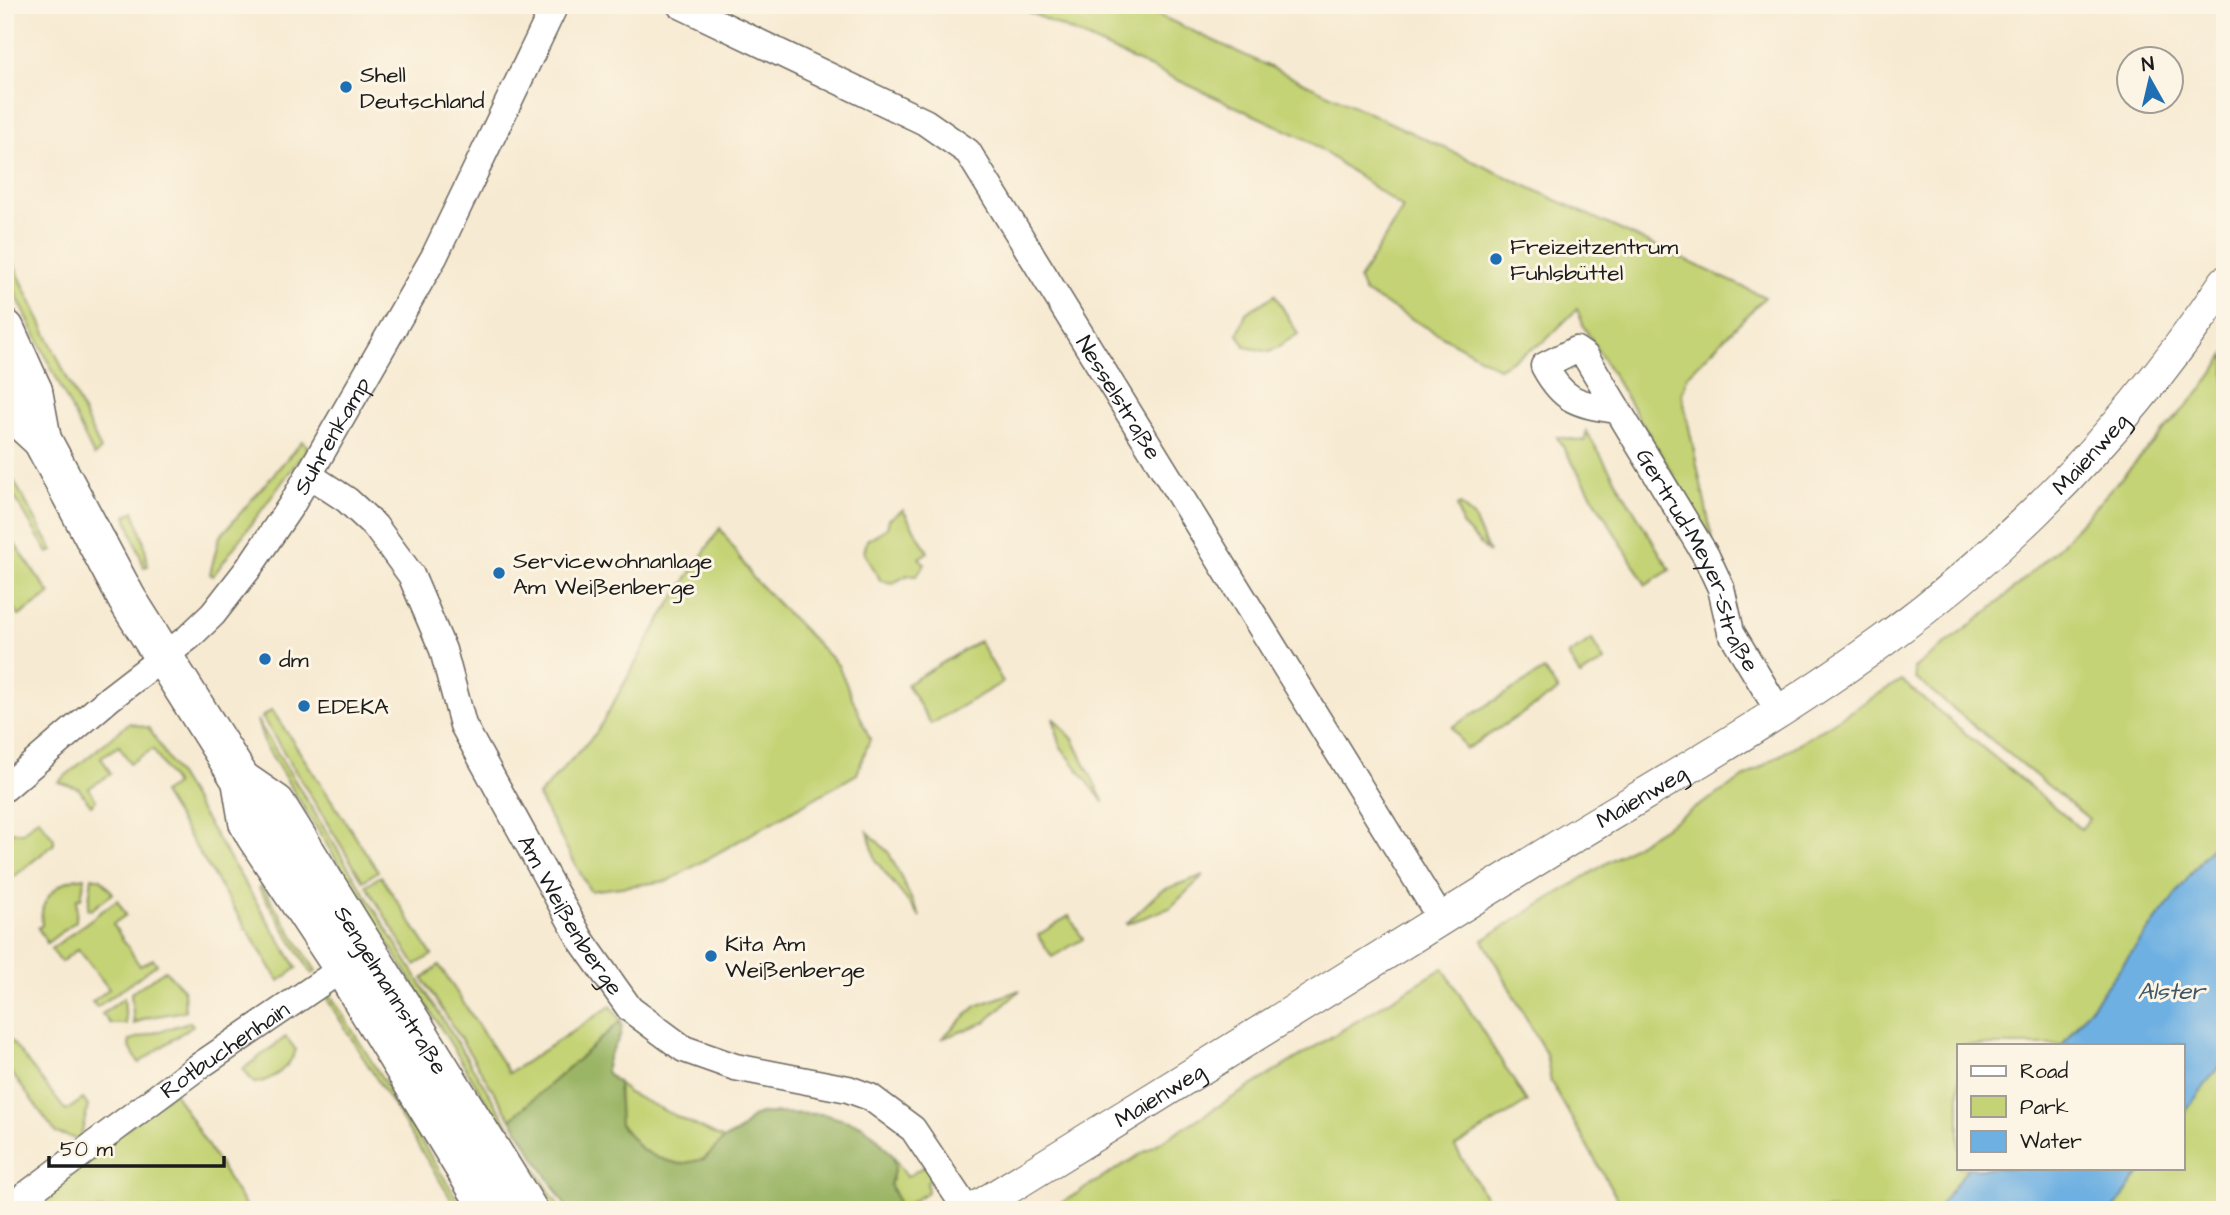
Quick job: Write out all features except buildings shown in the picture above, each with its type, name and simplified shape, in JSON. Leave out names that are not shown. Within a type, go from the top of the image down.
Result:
[{"type":"main road","name":"Sengelmannstraße","points":[[5,329],[19,398],[127,599],[241,780],[248,822],[342,968],[490,1210]]},
{"type":"main road","name":"Sengelmannstraße","points":[[241,780],[276,804],[528,1210]]},
{"type":"street","name":"Suhrenkamp","points":[[5,788],[110,698],[189,637],[226,599],[279,525],[433,257],[555,5]]},
{"type":"street","name":"Nesselstraße","points":[[680,5],[925,122],[968,152],[1441,919]]},
{"type":"street","name":"Maienweg","points":[[973,1210],[1260,1035],[1778,710],[1883,641],[1947,591],[2027,522],[2085,461],[2166,364],[2225,282]]},
{"type":"street","name":"Gertrud-Meyer-Straße","points":[[1617,410],[1710,563],[1721,588],[1731,632],[1778,710]]},
{"type":"street","name":"Am Weißenberge","points":[[309,475],[347,500],[375,526],[411,575],[443,650],[463,725],[495,788],[581,940],[630,1009],[684,1049],[735,1068],[834,1086],[870,1097],[914,1129],[967,1210]]},
{"type":"street","name":"Rotbuchenhain","points":[[6,1210],[195,1069],[342,968]]},
{"type":"green space","points":[[1014,5],[1137,5],[1765,297],[1688,375],[1682,394],[1713,541],[1584,327],[1577,309],[1545,341],[1499,368],[1364,292],[1359,280],[1403,208],[1306,139]]},
{"type":"green space","points":[[5,246],[101,450],[94,456],[5,272]]},
{"type":"green space","points":[[1275,295],[1298,334],[1270,352],[1246,347],[1238,334],[1246,313]]},
{"type":"green space","points":[[2225,355],[2225,829],[2063,1044],[1957,1044],[1957,1170],[1966,1170],[1936,1210],[1610,1210],[1620,1204],[1551,1082],[1546,1054],[1483,940],[1901,680],[2081,829],[2089,819],[1916,679],[1914,668],[1989,611],[2055,551],[2203,388]]},
{"type":"green space","points":[[1586,431],[1670,570],[1646,585],[1557,437],[1585,441]]},
{"type":"green space","points":[[302,441],[308,447],[213,576],[210,574],[219,538]]},
{"type":"green space","points":[[5,465],[53,551],[48,553],[5,481]]},
{"type":"green space","points":[[1460,504],[1474,518],[1489,553],[1462,525],[1457,506]]},
{"type":"green space","points":[[903,510],[928,552],[919,558],[925,564],[916,576],[908,575],[893,583],[881,581],[864,553],[867,540],[887,528],[889,519]]},
{"type":"green space","points":[[134,511],[144,542],[148,566],[144,567],[126,516]]},
{"type":"green space","points":[[720,528],[754,579],[838,665],[870,739],[857,774],[668,881],[590,891],[538,796],[597,732],[661,618]]},
{"type":"green space","points":[[7,533],[50,594],[19,616],[5,596]]},
{"type":"green space","points":[[1592,640],[1604,661],[1580,676],[1568,655]]},
{"type":"green space","points":[[979,641],[1003,682],[931,724],[907,684]]},
{"type":"green space","points":[[1544,670],[1558,691],[1466,749],[1452,727]]},
{"type":"green space","points":[[272,710],[378,871],[363,881],[262,717]]},
{"type":"green space","points":[[1053,718],[1073,739],[1104,803],[1061,747]]},
{"type":"green space","points":[[257,720],[561,1210],[554,1210],[265,745]]},
{"type":"green space","points":[[129,723],[149,728],[297,968],[279,981],[162,793],[175,785],[153,749],[130,763],[119,746],[101,757],[111,774],[89,788],[96,800],[91,805],[78,788],[58,782]]},
{"type":"green space","points":[[38,818],[54,839],[54,844],[5,884],[5,830],[22,833]]},
{"type":"green space","points":[[868,832],[889,853],[920,917],[876,861]]},
{"type":"green space","points":[[1204,875],[1170,908],[1126,924],[1160,891]]},
{"type":"green space","points":[[381,876],[432,955],[415,965],[366,885]]},
{"type":"green space","points":[[85,877],[81,898],[77,898],[76,921],[47,943],[38,928],[42,925],[47,898],[59,886]]},
{"type":"green space","points":[[92,877],[101,879],[113,893],[91,910],[88,909]]},
{"type":"green space","points":[[262,886],[316,971],[312,974],[259,888]]},
{"type":"green space","points":[[117,900],[126,915],[113,924],[140,966],[153,959],[157,964],[97,1007],[92,1002],[109,989],[78,949],[61,962],[51,949]]},
{"type":"green space","points":[[1069,916],[1083,939],[1052,957],[1038,935]]},
{"type":"green space","points":[[439,965],[509,1073],[611,1006],[621,1021],[511,1119],[423,979]]},
{"type":"green space","points":[[1443,968],[1527,1102],[1455,1147],[1494,1210],[1050,1210]]},
{"type":"green space","points":[[165,970],[184,990],[185,1011],[146,1018],[134,1024],[131,993]]},
{"type":"green space","points":[[1020,990],[986,1022],[941,1039],[976,1006]]},
{"type":"green space","points":[[331,996],[464,1210],[458,1210],[327,999]]},
{"type":"green space","points":[[124,998],[126,1024],[111,1024],[102,1014]]},
{"type":"green space","points":[[621,1021],[620,1035],[608,1057],[606,1072],[618,1083],[620,1124],[641,1149],[658,1158],[680,1164],[704,1159],[724,1139],[740,1131],[752,1117],[763,1113],[823,1114],[861,1125],[893,1156],[895,1167],[890,1185],[897,1199],[898,1210],[568,1210],[511,1119]]},
{"type":"green space","points":[[190,1022],[193,1025],[139,1063],[129,1046],[130,1040]]},
{"type":"green space","points":[[5,1033],[66,1111],[83,1099],[88,1106],[80,1140],[56,1133],[5,1064]]},
{"type":"green space","points":[[286,1037],[296,1050],[289,1062],[273,1076],[254,1083],[243,1069]]},
{"type":"green space","points":[[2225,1058],[2225,1210],[2113,1210],[2143,1170],[2184,1170],[2184,1114]]},
{"type":"green space","points":[[618,1083],[628,1093],[724,1139],[708,1156],[694,1163],[668,1162],[655,1157],[633,1141],[619,1121]]},
{"type":"green space","points":[[174,1092],[248,1210],[21,1210]]},
{"type":"green space","points":[[893,1156],[907,1177],[926,1165],[933,1178],[927,1181],[928,1192],[898,1210],[897,1199],[890,1185],[895,1167]]},
{"type":"water","name":"Alster","points":[[2225,829],[2225,1058],[2184,1114],[2184,1044],[2063,1044]]},
{"type":"water","points":[[1966,1170],[2143,1170],[2113,1210],[1936,1210]]},
{"type":"place","name":"Shell Deutschland","points":[[346,87]]},
{"type":"place","name":"Freizeitzentrum Fuhlsbüttel","points":[[1496,259]]},
{"type":"place","name":"Servicewohnanlage Am Weißenberge","points":[[499,573]]},
{"type":"place","name":"dm","points":[[265,659]]},
{"type":"place","name":"EDEKA","points":[[304,706]]},
{"type":"place","name":"Kita Am Weißenberge","points":[[711,956]]}]
